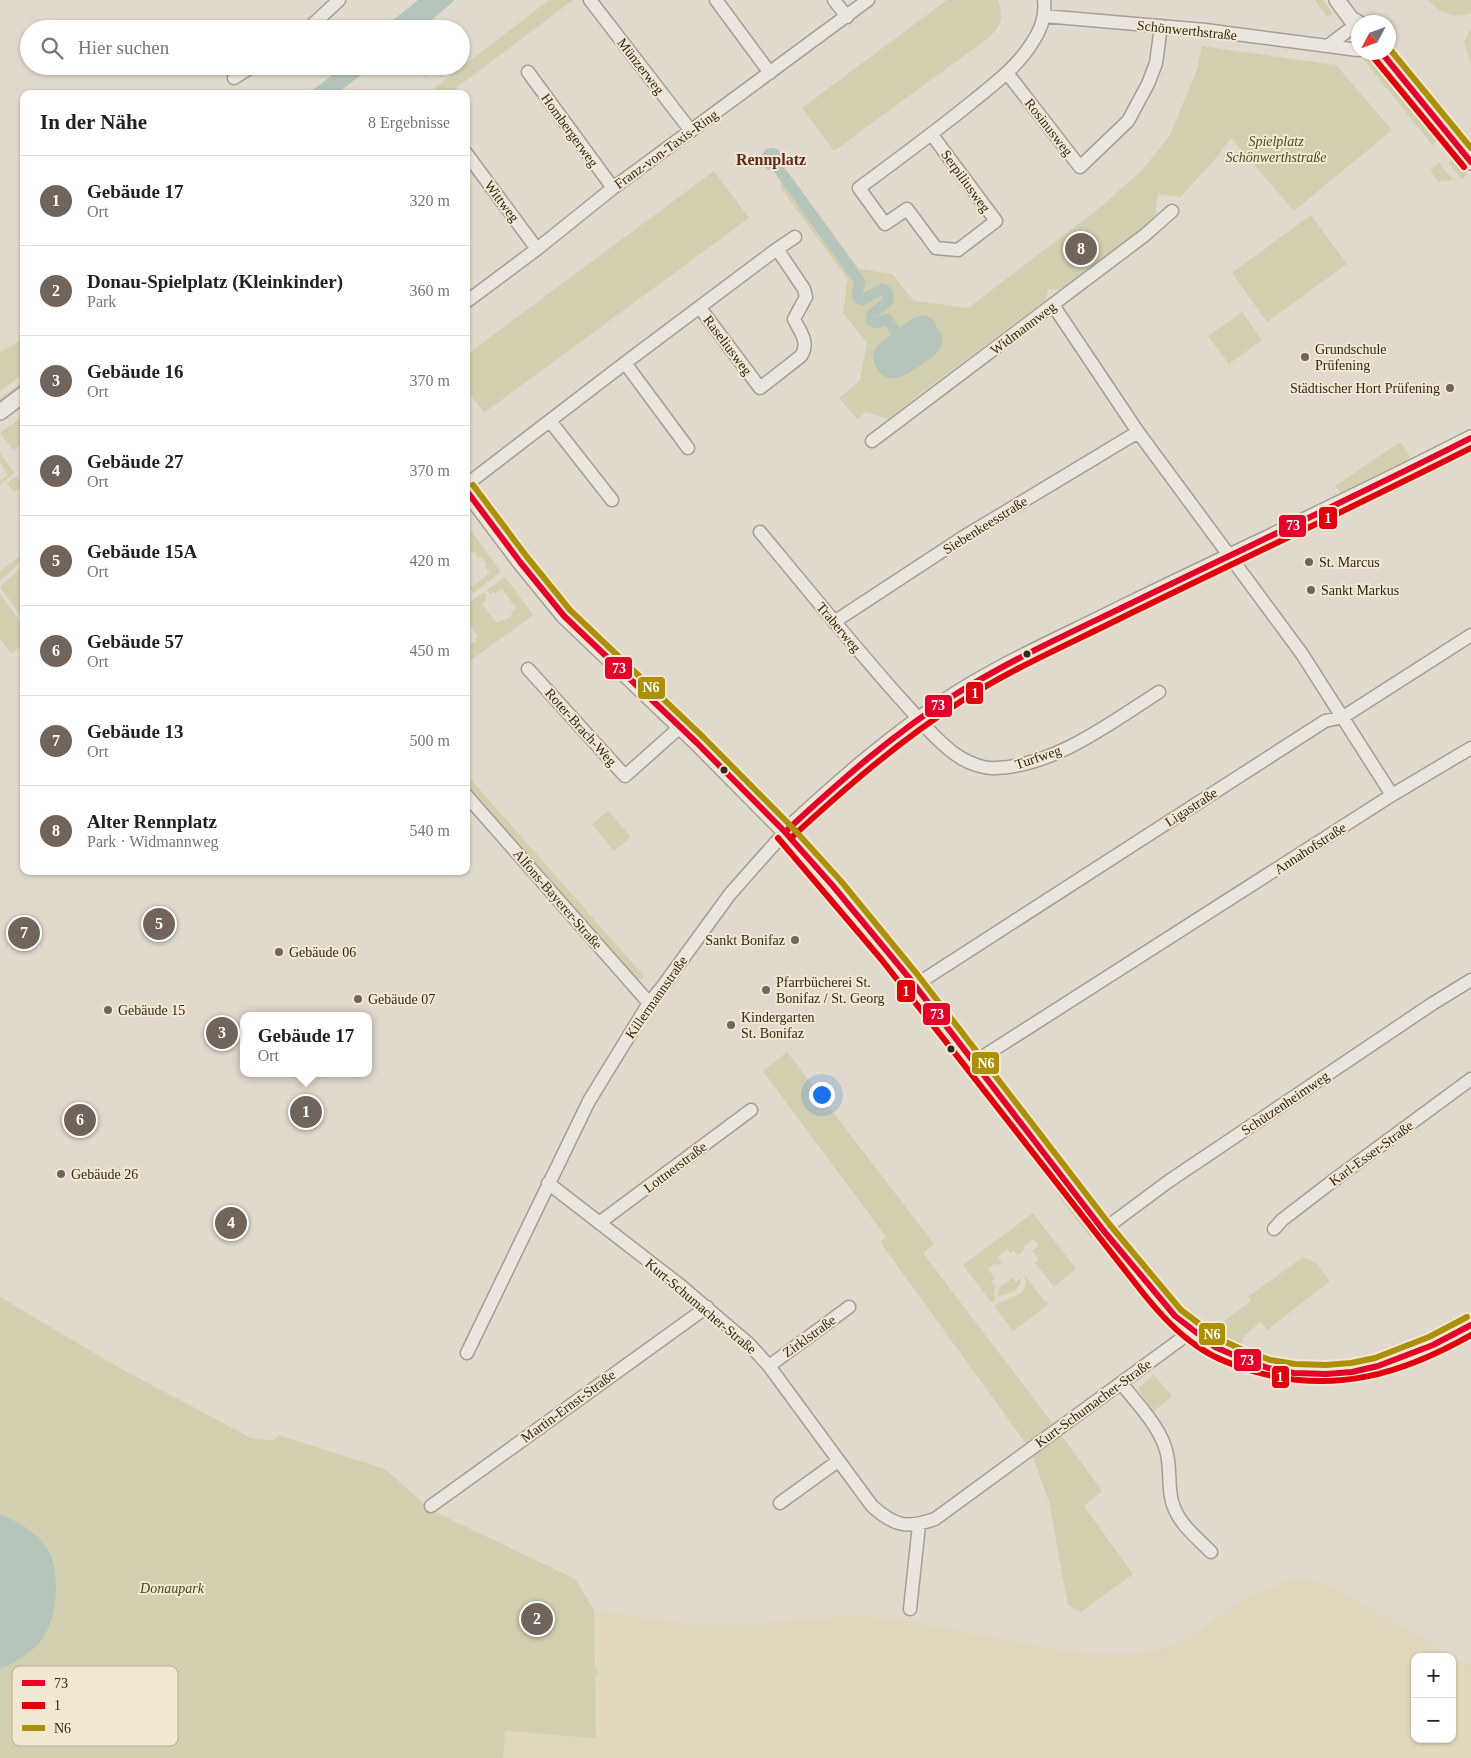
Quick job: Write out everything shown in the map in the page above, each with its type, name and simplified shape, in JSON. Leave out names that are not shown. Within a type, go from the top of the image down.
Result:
[{"type":"street","points":[[318,20],[339,0]]},
{"type":"street","name":"Münzerweg","points":[[590,0],[691,131]]},
{"type":"street","points":[[716,0],[770,73]]},
{"type":"street","points":[[834,0],[846,17]]},
{"type":"street","name":"Franz-von-Taxis-Ring","points":[[470,299],[538,249],[613,188],[868,0]]},
{"type":"street","points":[[932,135],[1007,73],[1033,43],[1044,16],[1044,0]]},
{"type":"street","points":[[1336,0],[1351,19]]},
{"type":"street","points":[[1346,0],[1356,15]]},
{"type":"street","name":"Schönwerthstraße","points":[[1044,16],[1161,26],[1351,49]]},
{"type":"street","name":"Rosinusweg","points":[[1007,73],[1080,167],[1128,121],[1148,84],[1156,63],[1161,26]]},
{"type":"street","points":[[1329,45],[1351,28]]},
{"type":"street","points":[[1384,60],[1471,162]]},
{"type":"street","name":"Hombergerweg","points":[[528,72],[613,188]]},
{"type":"street","points":[[234,78],[239,75]]},
{"type":"street","name":"Serpiliusweg","points":[[932,135],[996,221],[958,250],[936,248],[907,209],[885,224],[859,188],[932,135]]},
{"type":"street","name":"Wittweg","points":[[470,159],[538,249]]},
{"type":"street","name":"Widmannweg","points":[[872,441],[1145,235],[1172,211]]},
{"type":"street","points":[[470,482],[625,363],[777,249],[795,238]]},
{"type":"street","name":"Raseliusweg","points":[[700,308],[760,388],[801,356],[806,349],[806,342],[794,319],[806,297],[804,289],[777,249]]},
{"type":"street","points":[[1053,305],[1138,432],[1302,654],[1392,795]]},
{"type":"street","points":[[625,363],[688,448]]},
{"type":"street","points":[[0,412],[20,397]]},
{"type":"street","points":[[550,421],[612,500]]},
{"type":"street","name":"Siebenkeesstraße","points":[[834,622],[962,538],[1138,432]]},
{"type":"street","name":"Killermannstraße","points":[[466,1354],[588,1101],[649,1002],[663,986],[730,894],[784,832],[830,790],[874,753],[955,695],[1045,645],[1373,488],[1471,438]]},
{"type":"street","points":[[470,495],[552,602],[613,664],[680,727],[784,832],[834,886],[1103,1230],[1156,1296],[1175,1316],[1215,1347],[1268,1368],[1294,1373],[1326,1374],[1352,1372],[1378,1366],[1433,1345],[1470,1328]]},
{"type":"street","name":"Traberweg","points":[[760,532],[834,622],[920,719]]},
{"type":"street","name":"Ligastraße","points":[[914,986],[1325,721],[1343,717],[1471,635]]},
{"type":"street","name":"Roter-Brach-Weg","points":[[528,668],[625,776],[680,727]]},
{"type":"street","name":"Turfweg","points":[[920,719],[945,745],[961,758],[977,766],[995,769],[1015,766],[1057,752],[1081,741],[1159,692]]},
{"type":"street","name":"Annahofstraße","points":[[973,1063],[1392,795],[1471,748]]},
{"type":"street","name":"Alfons-Bayerer-Straße","points":[[470,800],[649,1002]]},
{"type":"street","name":"Schützenheimweg","points":[[1103,1230],[1169,1181],[1471,980]]},
{"type":"street","name":"Karl-Esser-Straße","points":[[1274,1229],[1282,1220],[1334,1180],[1471,1079]]},
{"type":"street","name":"Lottnerstraße","points":[[599,1223],[751,1110]]},
{"type":"street","name":"Kurt-Schumacher-Straße","points":[[548,1183],[706,1307],[749,1344],[769,1366],[872,1506],[882,1516],[906,1526],[935,1519],[1192,1330]]},
{"type":"street","name":"Martin-Ernst-Straße","points":[[431,1506],[706,1307]]},
{"type":"street","name":"Zirklstraße","points":[[769,1366],[849,1308]]},
{"type":"street","points":[[1122,1383],[1159,1432],[1165,1446],[1171,1497],[1177,1516],[1211,1552]]},
{"type":"street","points":[[780,1503],[838,1461]]},
{"type":"street","points":[[910,1609],[919,1524]]},
{"type":"shaded area","points":[[418,0],[454,1],[432,20],[393,20]]},
{"type":"shaded area","points":[[333,75],[361,75],[341,90],[312,90]]},
{"type":"shaded area","points":[[772,148],[780,151],[783,159],[780,167],[772,170],[764,167],[761,159],[764,151]]},
{"type":"shaded area","points":[[923,315],[933,320],[942,335],[942,344],[939,350],[935,355],[903,376],[897,378],[885,377],[874,362],[873,356],[876,347],[911,319]]},
{"type":"shaded area","points":[[0,1514],[24,1526],[44,1544],[54,1564],[56,1591],[52,1617],[43,1638],[24,1656],[0,1669]]},
{"type":"shaded area","points":[[1297,1577],[1335,1588],[1448,1653],[1411,1653],[1411,1743],[1456,1743],[1456,1657],[1471,1666],[1471,1758],[503,1758],[504,1731],[596,1737],[594,1610],[687,1623],[753,1624],[831,1617],[872,1617],[907,1621],[1065,1651],[1101,1655],[1133,1654],[1163,1649],[1187,1639],[1237,1603]]},
{"type":"green space","points":[[549,0],[573,0],[453,90],[432,90],[452,75],[470,75],[470,61]]},
{"type":"green space","points":[[947,0],[998,0],[1001,17],[996,30],[988,38],[834,151],[802,108]]},
{"type":"green space","points":[[1315,0],[1323,0],[1333,14],[1327,17]]},
{"type":"green space","points":[[1428,0],[1471,0],[1471,13],[1459,16],[1448,14]]},
{"type":"green space","points":[[1471,29],[1471,64],[1464,42]]},
{"type":"green space","name":"Spielplatz Schönwerthstraße","points":[[1202,46],[1336,65],[1392,130],[1294,211],[1231,138],[1212,163],[1180,197],[1158,194],[1155,218],[1062,290],[1048,289],[1046,300],[888,419],[866,412],[857,419],[839,398],[860,380],[867,343],[843,313],[848,280],[781,188],[781,181],[788,176],[793,179],[859,269],[892,274],[914,301],[968,308],[1102,206],[1143,169],[1170,135],[1197,70]]},
{"type":"green space","points":[[1364,60],[1373,60],[1438,140],[1432,145]]},
{"type":"green space","points":[[1454,158],[1467,175],[1462,179],[1448,163]]},
{"type":"green space","points":[[1439,163],[1453,180],[1438,182],[1430,170]]},
{"type":"green space","points":[[714,171],[749,218],[484,413],[470,394],[470,352]]},
{"type":"green space","points":[[1311,215],[1347,264],[1267,322],[1232,273]]},
{"type":"green space","points":[[1242,312],[1262,340],[1229,364],[1208,336]]},
{"type":"green space","points":[[20,340],[20,377],[0,391],[0,353]]},
{"type":"green space","points":[[20,384],[20,390],[0,404],[0,398]]},
{"type":"green space","points":[[20,418],[20,446],[13,450],[0,433]]},
{"type":"green space","points":[[1400,442],[1411,458],[1341,493],[1335,486]]},
{"type":"green space","points":[[0,453],[15,473],[0,484],[0,481],[8,475],[0,463]]},
{"type":"green space","points":[[17,476],[20,480],[20,490],[14,492],[7,483]]},
{"type":"green space","points":[[470,529],[501,572],[473,593],[470,585],[472,587],[490,573],[485,567],[487,565],[481,556],[478,558],[474,551],[470,554]]},
{"type":"green space","points":[[20,556],[20,563],[0,581],[0,571]]},
{"type":"green space","points":[[20,569],[20,614],[0,587]]},
{"type":"green space","points":[[505,577],[533,615],[470,661],[470,645],[476,641],[475,638],[478,636],[470,625],[470,602],[484,592],[487,600],[482,604],[497,623],[502,619],[504,621],[512,615],[511,613],[516,608],[502,589],[495,594],[493,591],[490,594],[487,590]]},
{"type":"green space","points":[[0,594],[20,621],[20,647],[11,654],[0,639]]},
{"type":"green space","points":[[470,779],[644,976],[635,984],[470,796]]},
{"type":"green space","points":[[608,811],[631,837],[614,851],[592,824]]},
{"type":"green space","points":[[787,1052],[934,1244],[923,1253],[1102,1491],[1084,1506],[1133,1574],[1081,1612],[1068,1605],[1049,1502],[1030,1449],[880,1242],[886,1237],[763,1071]]},
{"type":"green space","points":[[1061,1191],[1095,1235],[1091,1238],[1057,1194]]},
{"type":"green space","points":[[1033,1213],[1076,1269],[1054,1287],[1035,1263],[1039,1259],[1032,1251],[1039,1245],[1033,1239],[1024,1246],[1025,1249],[1018,1255],[1014,1251],[1011,1253],[1007,1249],[998,1257],[1002,1262],[998,1265],[996,1263],[988,1269],[995,1278],[991,1282],[996,1287],[994,1292],[995,1299],[991,1302],[963,1265]]},
{"type":"green space","points":[[1303,1257],[1316,1263],[1330,1281],[1267,1330],[1260,1322],[1242,1338],[1243,1341],[1231,1350],[1207,1334],[1251,1301],[1248,1297]]},
{"type":"green space","points":[[1025,1276],[1046,1303],[1048,1302],[1049,1304],[1013,1331],[994,1306],[1021,1293],[1026,1283]]},
{"type":"green space","points":[[1013,1278],[1016,1282],[1021,1278],[1019,1287],[998,1297],[1000,1287]]},
{"type":"green space","name":"Donaupark","points":[[0,1297],[116,1366],[251,1438],[273,1441],[278,1435],[385,1469],[431,1510],[575,1579],[594,1610],[595,1667],[599,1673],[595,1677],[596,1738],[505,1731],[503,1758],[0,1758]]},
{"type":"green space","points":[[1154,1375],[1172,1396],[1153,1412],[1138,1388]]},
{"type":"waterway","points":[[778,168],[860,282],[857,296],[862,300],[882,289],[887,292],[888,301],[872,314],[871,320],[877,323],[887,319],[895,331]]},
{"type":"transit line","name":"N6","points":[[1396,57],[1471,148]]},
{"type":"transit line","name":"1","points":[[1376,60],[1464,167]]},
{"type":"transit line","name":"73","points":[[1388,60],[1471,162]]},
{"type":"transit line","name":"73","points":[[785,832],[846,777],[889,742],[933,709],[978,680],[1048,643],[1349,499],[1471,438]]},
{"type":"transit line","name":"1","points":[[791,838],[894,749],[937,717],[997,680],[1471,448]]},
{"type":"transit line","name":"N6","points":[[473,485],[570,610],[703,737],[791,826],[840,880],[917,974],[1110,1225],[1181,1310],[1219,1339],[1241,1349],[1270,1360],[1295,1364],[1326,1365],[1351,1363],[1375,1358],[1429,1337],[1467,1317]]},
{"type":"transit line","name":"73","points":[[470,495],[520,562],[564,616],[697,743],[785,832],[833,886],[910,979],[1103,1230],[1175,1316],[1215,1347],[1238,1357],[1268,1368],[1294,1373],[1326,1374],[1352,1372],[1378,1366],[1433,1345],[1471,1325]]},
{"type":"transit line","name":"1","points":[[778,838],[881,959],[1149,1300],[1168,1322],[1189,1341],[1226,1362],[1256,1372],[1313,1381],[1341,1380],[1393,1370],[1445,1349],[1471,1335]]},
{"type":"place","name":"Alter Rennplatz","points":[[1081,249]]},
{"type":"place","name":"Grundschule Prüfening","points":[[1305,357]]},
{"type":"place","name":"Städtischer Hort Prüfening","points":[[1450,388]]},
{"type":"place","name":"St. Marcus","points":[[1309,562]]},
{"type":"place","name":"Sankt Markus","points":[[1311,590]]},
{"type":"place","name":"Gebäude 15A","points":[[159,924]]},
{"type":"place","name":"Gebäude 13","points":[[24,933]]},
{"type":"place","name":"Sankt Bonifaz","points":[[795,940]]},
{"type":"place","name":"Gebäude 06","points":[[279,952]]},
{"type":"place","name":"Pfarrbücherei St. Bonifaz / St. Georg","points":[[766,990]]},
{"type":"place","name":"Gebäude 07","points":[[358,999]]},
{"type":"place","name":"Gebäude 15","points":[[108,1010]]},
{"type":"place","name":"Kindergarten St. Bonifaz","points":[[731,1025]]},
{"type":"place","name":"Gebäude 16","points":[[222,1033]]},
{"type":"place","name":"Gebäude 17","points":[[306,1112]]},
{"type":"place","name":"Gebäude 57","points":[[80,1120]]},
{"type":"place","name":"Gebäude 26","points":[[61,1174]]},
{"type":"place","name":"Gebäude 27","points":[[231,1223]]},
{"type":"place","name":"Donau-Spielplatz (Kleinkinder)","points":[[537,1619]]},
{"type":"district","name":"Rennplatz","points":[[771,159]]}]
